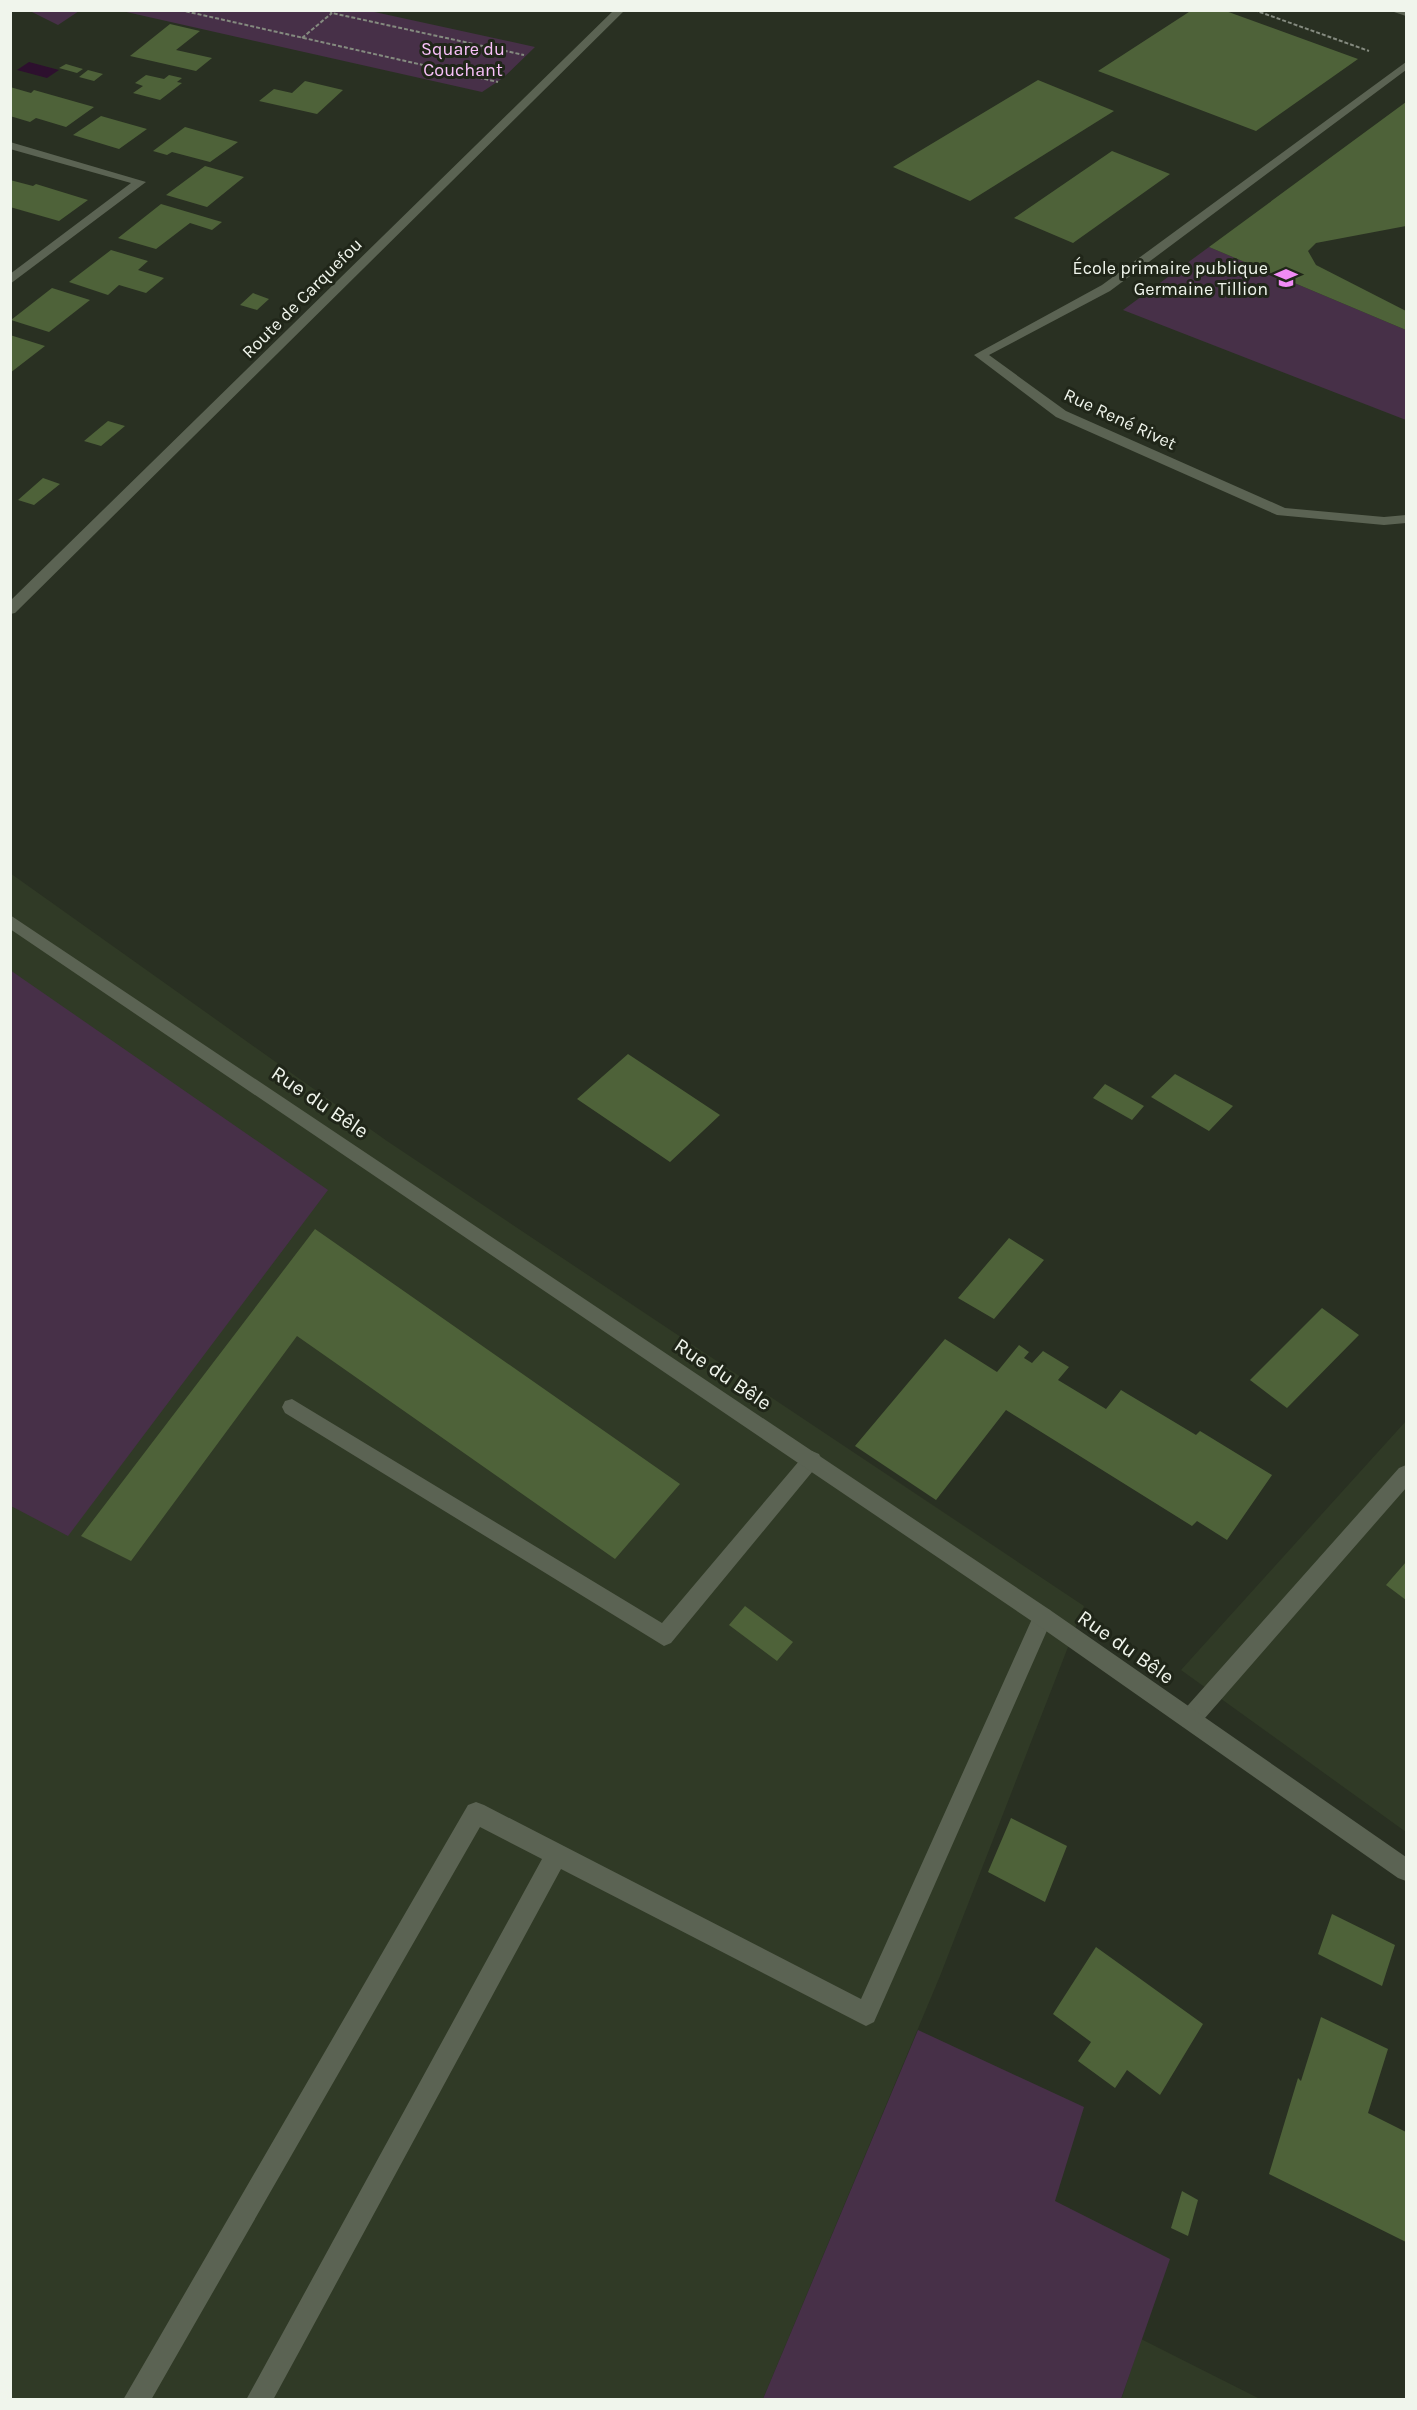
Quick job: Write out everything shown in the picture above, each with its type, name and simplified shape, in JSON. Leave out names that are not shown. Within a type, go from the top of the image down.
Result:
[{"type":"main road","name":"Route de Carquefou","points":[[10,610],[620,10]]},
{"type":"main road","points":[[1398,10],[1407,14]]},
{"type":"main road","name":"Rue René Rivet","points":[[1407,65],[1106,288],[980,355],[1061,414],[1282,512],[1384,521],[1407,519]]},
{"type":"main road","points":[[10,145],[140,182],[10,280]]},
{"type":"main road","name":"Rue du Bêle","points":[[10,921],[812,1460],[1407,1870]]},
{"type":"main road","points":[[292,1407],[664,1636],[812,1460]]},
{"type":"main road","points":[[1190,1719],[1407,1474]]},
{"type":"main road","points":[[136,2400],[476,1813],[866,2014],[1043,1617]]},
{"type":"main road","points":[[259,2400],[557,1854]]},
{"type":"path","points":[[180,10],[499,82]]},
{"type":"path","points":[[1254,10],[1374,53]]},
{"type":"path","points":[[302,38],[331,12],[526,56]]},
{"type":"shaded area","points":[[29,62],[59,70],[47,78],[17,70]]},
{"type":"shaded area","points":[[10,873],[387,1141],[1084,1606],[940,1976],[763,2399],[11,2399]]},
{"type":"shaded area","points":[[1406,1421],[1406,1832],[1181,1670]]},
{"type":"shaded area","points":[[1141,2339],[1260,2399],[1121,2400]]},
{"type":"green space","points":[[30,11],[79,11],[58,25]]},
{"type":"green space","name":"Square du Couchant","points":[[122,11],[370,11],[535,47],[503,78],[482,92]]},
{"type":"green space","points":[[1209,247],[1406,330],[1406,420],[1123,310]]},
{"type":"green space","points":[[10,970],[328,1190],[68,1536],[11,1506]]},
{"type":"green space","points":[[918,2030],[1084,2107],[1055,2201],[1170,2259],[1121,2399],[763,2399]]},
{"type":"building","points":[[1192,10],[1223,10],[1358,59],[1256,131],[1098,71]]},
{"type":"building","points":[[170,24],[200,31],[176,50],[212,58],[196,71],[130,56]]},
{"type":"building","points":[[66,64],[83,69],[77,73],[59,68]]},
{"type":"building","points":[[88,70],[103,74],[94,81],[79,77]]},
{"type":"building","points":[[146,75],[164,79],[169,75],[182,78],[177,82],[182,83],[160,100],[133,93],[143,86],[135,83]]},
{"type":"building","points":[[1038,80],[1114,111],[970,201],[893,167]]},
{"type":"building","points":[[305,81],[343,90],[317,114],[259,101],[274,89],[292,93]]},
{"type":"building","points":[[10,87],[31,93],[34,90],[94,107],[66,127],[36,118],[30,122],[10,116]]},
{"type":"building","points":[[1406,102],[1406,226],[1316,243],[1308,251],[1316,265],[1406,311],[1406,330],[1209,247]]},
{"type":"building","points":[[101,116],[147,129],[119,149],[73,135]]},
{"type":"building","points":[[185,127],[238,142],[210,162],[172,152],[167,155],[153,151]]},
{"type":"building","points":[[1112,151],[1170,174],[1073,243],[1014,218]]},
{"type":"building","points":[[205,166],[244,177],[207,207],[166,195]]},
{"type":"building","points":[[10,180],[33,186],[36,184],[88,200],[59,221],[10,207]]},
{"type":"building","points":[[161,204],[222,222],[212,230],[190,223],[156,249],[118,238]]},
{"type":"building","points":[[111,250],[148,261],[138,270],[164,278],[146,293],[119,285],[108,295],[69,282]]},
{"type":"building","points":[[52,288],[90,300],[49,332],[11,320]]},
{"type":"building","points":[[253,293],[269,299],[257,310],[240,305]]},
{"type":"building","points":[[10,335],[45,346],[10,373]]},
{"type":"building","points":[[108,421],[125,426],[101,446],[84,441]]},
{"type":"building","points":[[43,478],[60,484],[34,505],[18,500]]},
{"type":"building","points":[[628,1054],[720,1115],[670,1162],[577,1099]]},
{"type":"building","points":[[1175,1074],[1233,1106],[1209,1131],[1151,1097]]},
{"type":"building","points":[[1105,1084],[1144,1106],[1132,1120],[1093,1098]]},
{"type":"building","points":[[315,1229],[680,1484],[615,1559],[297,1336],[131,1561],[81,1536]]},
{"type":"building","points":[[1009,1238],[1044,1260],[994,1319],[958,1298]]},
{"type":"building","points":[[1322,1308],[1359,1335],[1287,1408],[1250,1380]]},
{"type":"building","points":[[945,1339],[997,1372],[1019,1345],[1029,1352],[1024,1358],[1032,1363],[1043,1351],[1069,1367],[1058,1380],[1106,1409],[1121,1390],[1196,1435],[1200,1431],[1272,1475],[1227,1540],[1197,1521],[1192,1526],[1006,1410],[936,1500],[855,1446]]},
{"type":"building","points":[[1406,1562],[1406,1600],[1386,1585]]},
{"type":"building","points":[[745,1606],[793,1642],[777,1661],[729,1625]]},
{"type":"building","points":[[1011,1818],[1067,1846],[1045,1902],[988,1872]]},
{"type":"building","points":[[1332,1914],[1395,1945],[1382,1986],[1318,1954]]},
{"type":"building","points":[[1096,1947],[1203,2024],[1160,2095],[1127,2070],[1115,2088],[1078,2061],[1091,2042],[1053,2014]]},
{"type":"building","points":[[1321,2017],[1388,2049],[1368,2113],[1406,2132],[1406,2242],[1269,2174],[1298,2078],[1301,2081]]},
{"type":"building","points":[[1182,2191],[1198,2200],[1188,2236],[1171,2228]]},
{"type":"place","name":"École primaire publique Germaine Tillion","points":[[1286,278]]}]
